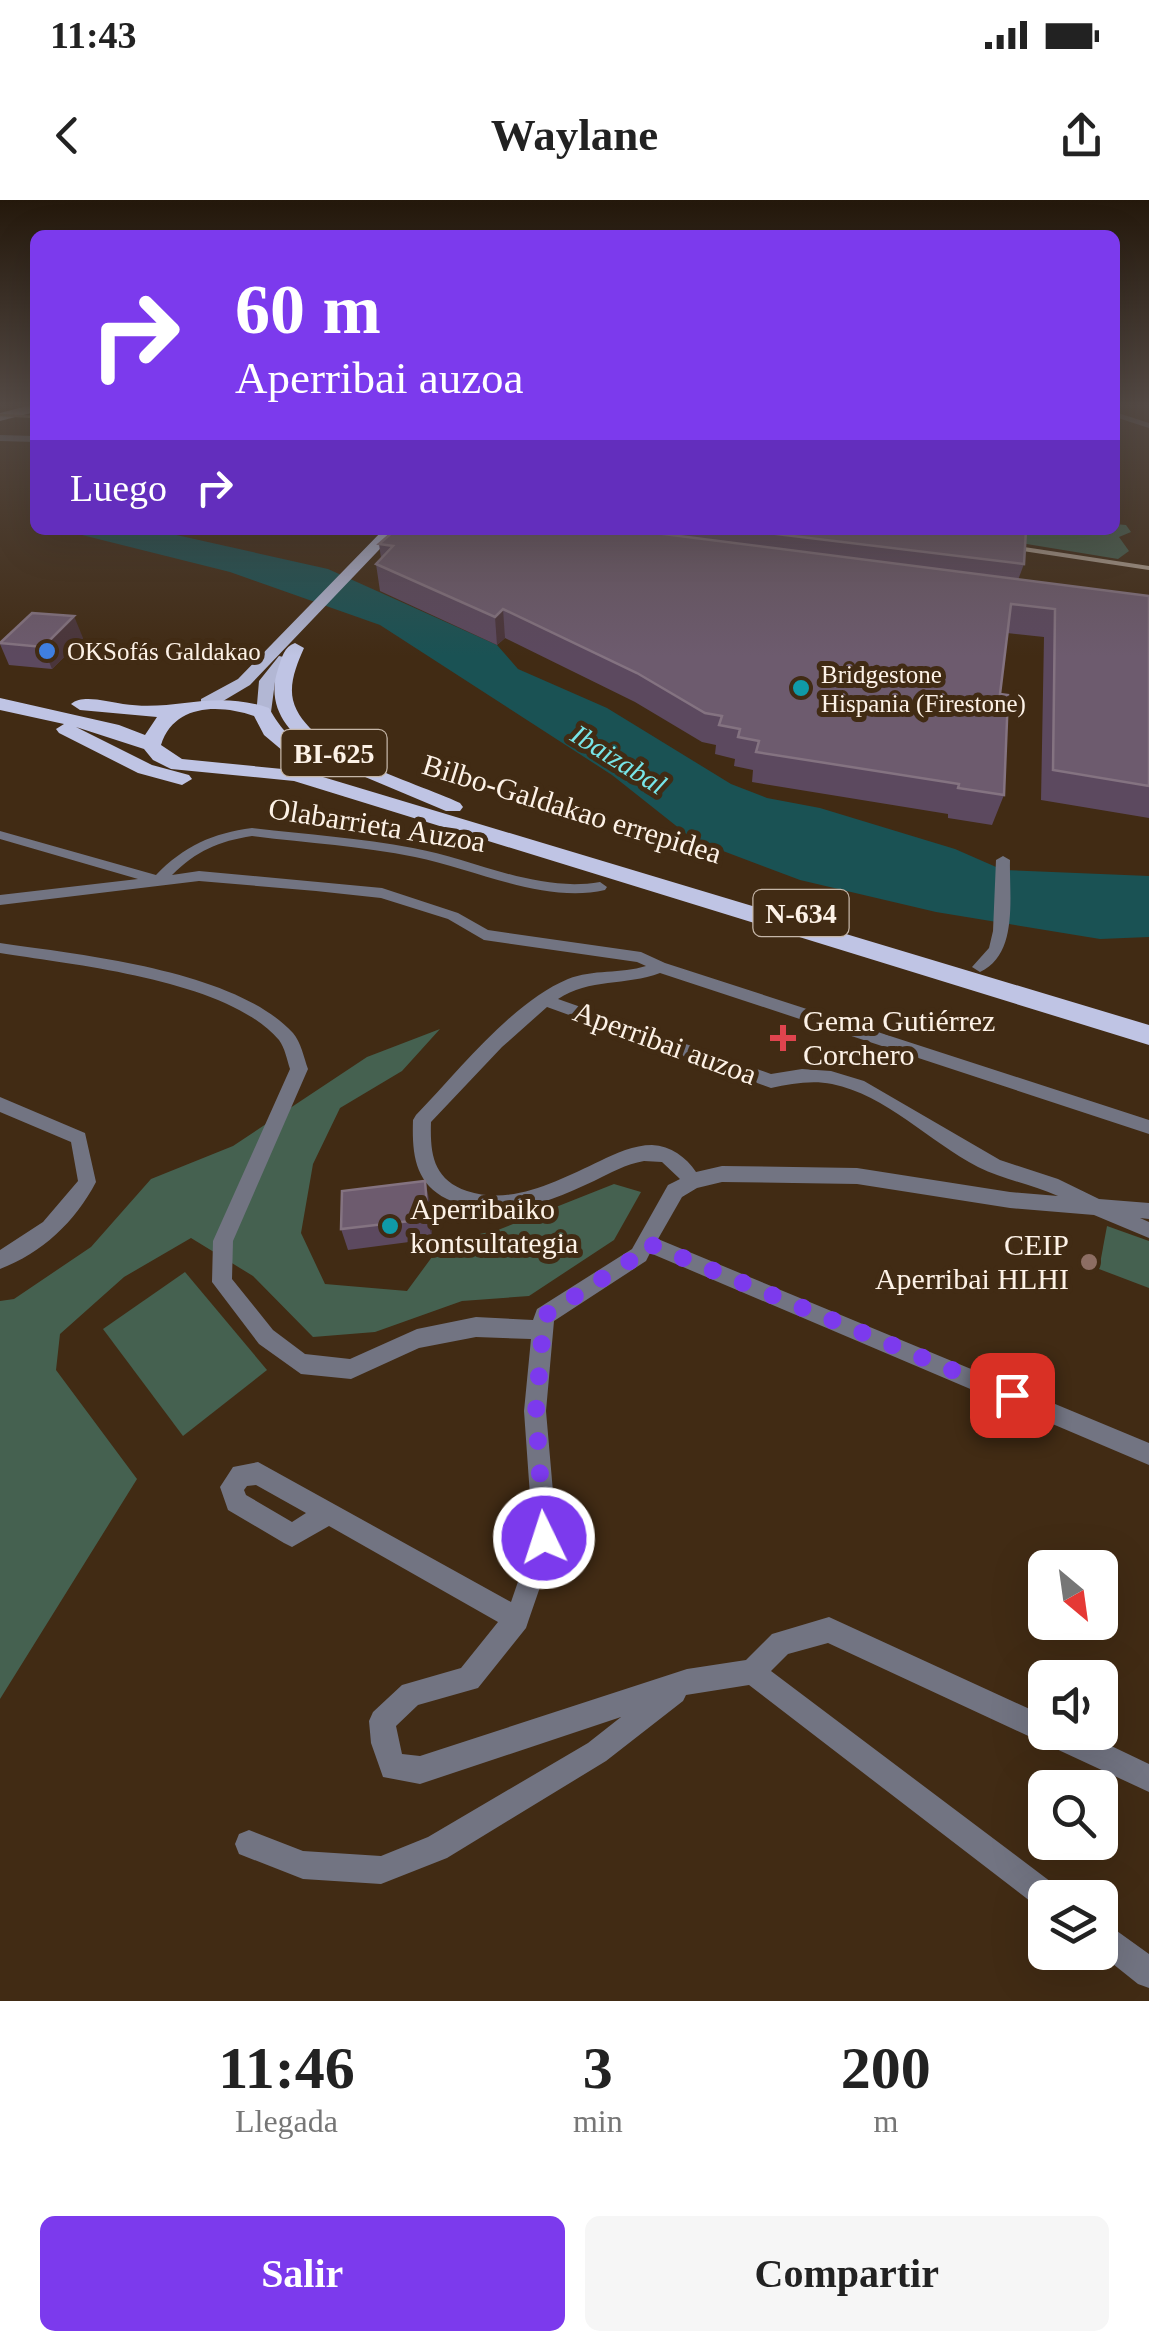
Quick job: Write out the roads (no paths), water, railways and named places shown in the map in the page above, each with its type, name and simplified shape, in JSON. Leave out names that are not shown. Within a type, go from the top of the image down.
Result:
[{"type":"highway","name":"BI-625","points":[[294,638],[283,699],[290,717],[305,735],[351,762],[423,790],[453,807]]},
{"type":"highway","name":"Bilbo-Galdakao errepidea","points":[[0,689],[136,712],[237,703],[306,756],[453,807],[1149,1018]]},
{"type":"highway","name":"Bilbo-Galdakao errepidea","points":[[0,706],[112,728],[150,745],[160,756],[178,764],[296,775],[594,876],[641,881],[1149,1036]]},
{"type":"highway","name":"Bilbo-Galdakao errepidea","points":[[0,706],[73,732],[130,763],[169,776],[316,791],[411,811]]},
{"type":"highway","points":[[150,745],[157,726],[178,711]]},
{"type":"highway","points":[[217,765],[253,751],[266,722]]},
{"type":"main road","name":"BI-625","points":[[266,722],[264,691],[294,638],[348,572],[386,535]]},
{"type":"main road","name":"BI-625","points":[[207,703],[244,682],[294,638],[312,631],[405,535]]},
{"type":"street","name":"Olabarrieta Auzoa","points":[[159,880],[184,852],[229,834],[252,832],[413,852],[552,888],[576,891],[594,876]]},
{"type":"street","points":[[0,836],[159,880]]},
{"type":"street","points":[[980,967],[996,950],[1001,931],[1003,860]]},
{"type":"street","points":[[0,900],[200,876],[382,893],[484,935],[585,946],[642,958],[1149,1127]]},
{"type":"street","points":[[0,948],[158,974],[262,1016],[293,1044],[299,1053],[300,1069],[222,1241],[222,1282],[266,1337],[301,1364],[351,1369],[416,1339],[476,1327],[542,1330]]},
{"type":"street","points":[[544,1000],[578,982],[617,979],[646,973],[658,966]]},
{"type":"street","name":"Aperribai auzoa","points":[[1149,1211],[1095,1207],[1010,1200],[857,1176],[722,1174],[692,1181],[681,1164],[658,1153],[628,1156],[546,1194],[501,1206],[473,1202],[442,1189],[421,1162],[422,1120],[544,1000],[771,1081],[809,1073],[866,1087],[986,1162],[1050,1184],[1095,1207],[1116,1220],[1149,1230]]},
{"type":"street","points":[[0,1104],[79,1138],[87,1182],[68,1215],[30,1246],[0,1260]]},
{"type":"street","points":[[692,1181],[676,1191],[639,1255],[544,1316],[536,1411],[544,1538],[517,1619],[469,1680],[411,1694],[382,1721],[384,1743],[393,1767],[420,1770],[686,1682],[752,1672],[781,1643],[829,1630],[1028,1722]]},
{"type":"street","points":[[647,1243],[1149,1454]]},
{"type":"street","points":[[329,1513],[517,1619]]},
{"type":"street","points":[[752,1672],[1028,1882]]},
{"type":"street","points":[[261,1849],[303,1864],[381,1870],[437,1848],[597,1752],[686,1682]]},
{"type":"street","points":[[1089,1750],[1149,1778]]},
{"type":"street","points":[[1118,1950],[1149,1974]]},
{"type":"water","name":"Ibaizabal","points":[[82,535],[176,535],[328,569],[497,645],[518,669],[607,708],[731,784],[767,798],[820,808],[955,849],[1003,870],[1149,876],[1149,937],[1100,939],[936,912],[800,880],[694,840],[612,775],[380,625],[230,572]]},
{"type":"railway","points":[[997,545],[1149,568]]},
{"type":"place","name":"OKSofás Galdakao","points":[[47,651]]},
{"type":"place","name":"Bridgestone Hispania (Firestone)","points":[[801,688]]},
{"type":"place","name":"Gema Gutiérrez Corchero","points":[[783,1038]]},
{"type":"place","name":"Aperribaiko kontsultategia","points":[[390,1226]]},
{"type":"place","name":"CEIP Aperribai HLHI","points":[[1089,1262]]}]
